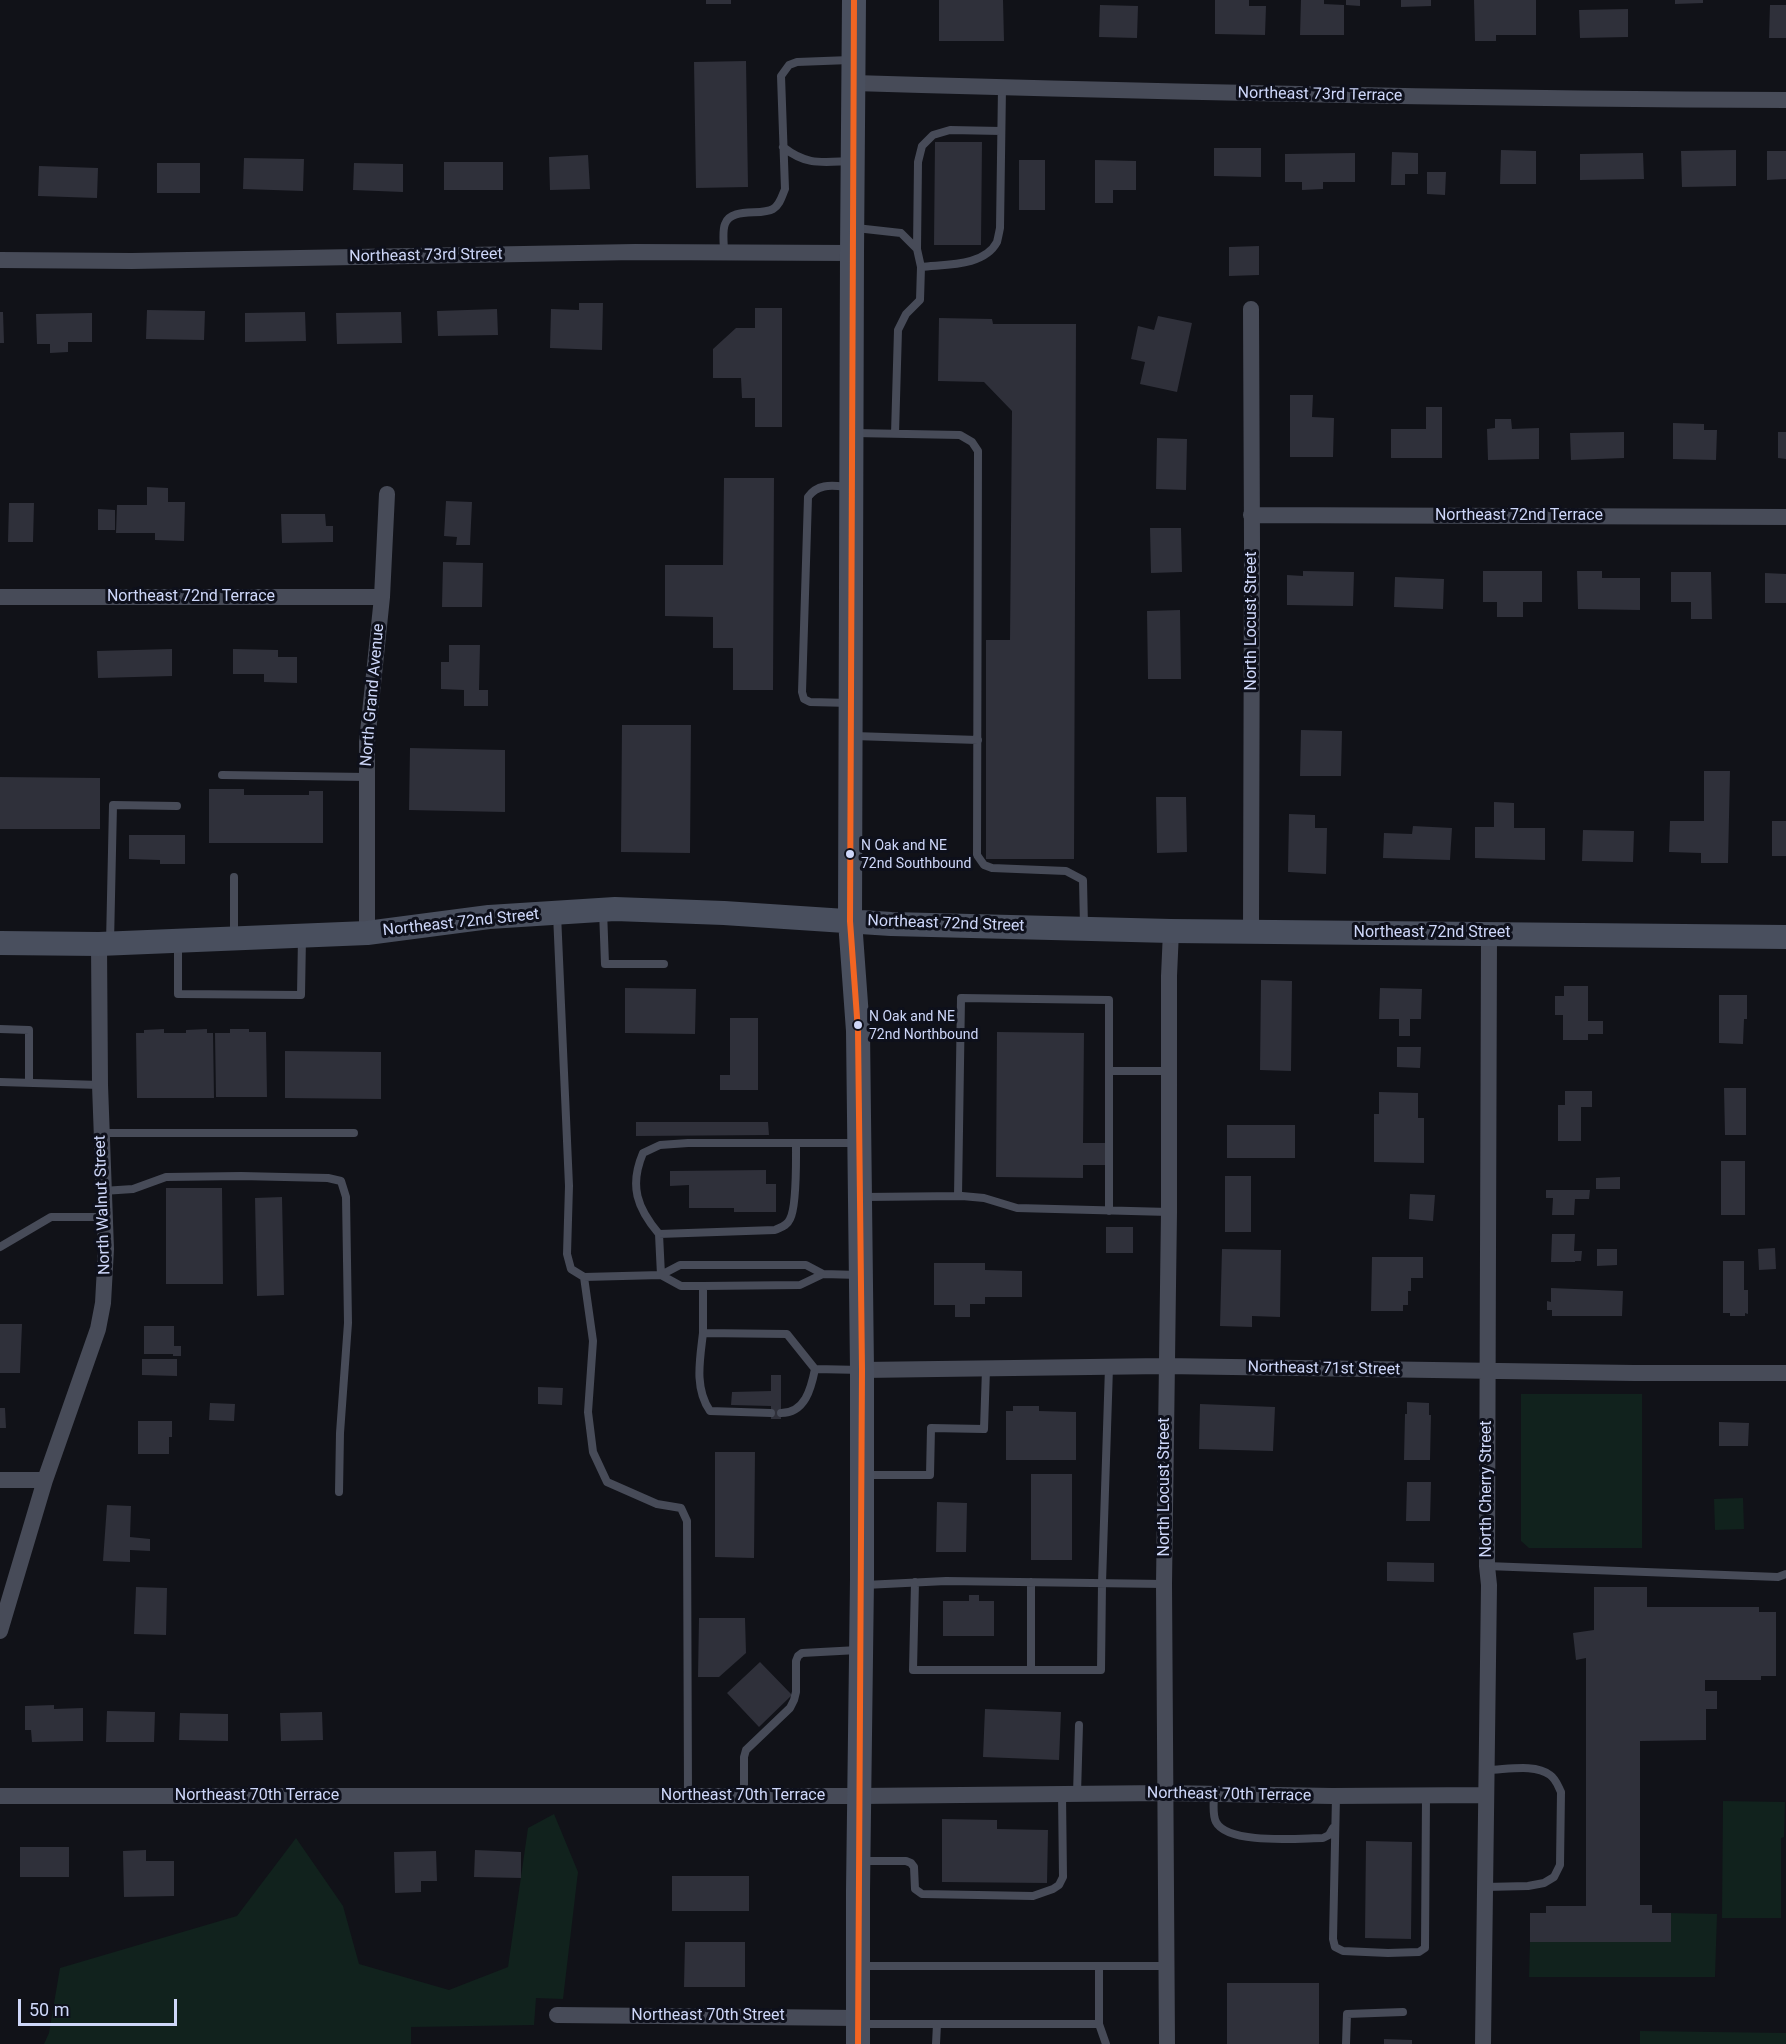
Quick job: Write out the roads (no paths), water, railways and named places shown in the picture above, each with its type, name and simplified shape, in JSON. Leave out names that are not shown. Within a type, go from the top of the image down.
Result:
[{"type":"main road","points":[[854,0],[850,921],[858,1031],[862,1370],[858,2029]]},
{"type":"main road","name":"Northeast 72nd Street","points":[[0,943],[104,943],[367,933],[489,917],[603,910],[724,912],[891,924],[1084,927],[1171,931],[1786,937]]},
{"type":"street","name":"Northeast 73rd Terrace","points":[[854,72],[1002,87],[1570,99],[1786,100]]},
{"type":"street","name":"Northeast 73rd Street","points":[[0,260],[132,261],[624,252],[852,253]]},
{"type":"street","name":"North Locust Street","points":[[1251,309],[1251,932]]},
{"type":"street","name":"North Grand Avenue","points":[[367,933],[367,742],[382,597],[387,494]]},
{"type":"street","name":"Northeast 72nd Terrace","points":[[1251,515],[1786,517]]},
{"type":"street","name":"Northeast 72nd Terrace","points":[[0,597],[382,597]]},
{"type":"street","name":"North Locust Street","points":[[1167,2044],[1164,1584],[1171,931]]},
{"type":"street","name":"North Cherry Street","points":[[1483,2044],[1489,1597],[1487,1566],[1489,933]]},
{"type":"street","name":"North Walnut Street","points":[[0,1631],[45,1480],[98,1329],[106,1276],[100,1085],[104,943]]},
{"type":"street","name":"Northeast 71st Street","points":[[862,1370],[1166,1366],[1786,1373]]},
{"type":"street","points":[[0,1480],[45,1480]]},
{"type":"street","name":"Northeast 70th Terrace","points":[[0,1796],[860,1796],[1165,1793],[1336,1796],[1486,1795]]},
{"type":"street","name":"Northeast 70th Street","points":[[557,2015],[858,2029]]},
{"type":"lane","points":[[724,252],[724,224],[728,219],[737,214],[772,210],[779,203],[785,189],[781,76],[784,69],[797,62],[854,72]]},
{"type":"lane","points":[[921,267],[966,262],[984,256],[996,243],[1000,228],[1002,87]]},
{"type":"lane","points":[[895,434],[898,330],[906,314],[920,300],[921,267],[917,249],[918,162],[922,146],[933,135],[950,130],[1001,132]]},
{"type":"lane","points":[[783,147],[795,157],[809,162],[853,161]]},
{"type":"lane","points":[[853,227],[901,233],[917,249]]},
{"type":"lane","points":[[851,433],[960,435],[972,442],[978,451],[977,855],[984,865],[992,868],[1066,871],[1083,880],[1084,927]]},
{"type":"lane","points":[[850,703],[810,702],[804,699],[802,692],[808,497],[813,490],[819,487],[851,487]]},
{"type":"lane","points":[[850,736],[978,740]]},
{"type":"lane","points":[[222,775],[367,777]]},
{"type":"lane","points":[[104,943],[113,805],[177,806]]},
{"type":"lane","points":[[234,877],[234,938]]},
{"type":"lane","points":[[603,910],[605,964],[664,964]]},
{"type":"lane","points":[[557,913],[569,1186],[567,1254],[571,1269],[584,1277],[661,1275],[680,1265],[806,1264],[823,1274]]},
{"type":"lane","points":[[178,940],[178,994],[301,995],[302,935]]},
{"type":"lane","points":[[958,1196],[961,998],[1109,1000],[1109,1210]]},
{"type":"lane","points":[[0,1029],[29,1030],[29,1083]]},
{"type":"lane","points":[[1109,1071],[1169,1071]]},
{"type":"lane","points":[[0,1082],[100,1085]]},
{"type":"lane","points":[[101,1133],[354,1133]]},
{"type":"lane","points":[[661,1275],[659,1234],[645,1218],[636,1197],[636,1168],[643,1153],[660,1145],[688,1143],[859,1143]]},
{"type":"lane","points":[[659,1234],[775,1230],[784,1226],[791,1218],[794,1207],[796,1143]]},
{"type":"lane","points":[[104,1191],[133,1189],[166,1177],[241,1176],[328,1178],[341,1181],[346,1197],[348,1308],[340,1433],[339,1492]]},
{"type":"lane","points":[[860,1197],[958,1196],[984,1198],[1017,1208],[1169,1212]]},
{"type":"lane","points":[[0,1247],[51,1217],[104,1216]]},
{"type":"lane","points":[[661,1275],[681,1286],[800,1285],[823,1274],[861,1275]]},
{"type":"lane","points":[[584,1277],[593,1341],[588,1412],[592,1452],[607,1482],[657,1504],[681,1508],[687,1521],[688,1795]]},
{"type":"lane","points":[[703,1286],[703,1333],[699,1384],[703,1401],[710,1411],[771,1413]]},
{"type":"lane","points":[[703,1333],[787,1334],[815,1369],[812,1388],[802,1405],[794,1411],[781,1413]]},
{"type":"lane","points":[[915,1582],[913,1670],[1101,1670],[1109,1367]]},
{"type":"lane","points":[[815,1369],[862,1370]]},
{"type":"lane","points":[[862,1475],[930,1475],[931,1428],[984,1429],[986,1369]]},
{"type":"lane","points":[[1487,1566],[1778,1577],[1786,1574]]},
{"type":"lane","points":[[861,1585],[946,1581],[1164,1584]]},
{"type":"lane","points":[[1031,1582],[1031,1670]]},
{"type":"lane","points":[[744,1796],[746,1750],[790,1708],[794,1700],[798,1656],[802,1653],[860,1650]]},
{"type":"lane","points":[[859,1860],[911,1863],[914,1867],[915,1889],[922,1894],[1033,1896],[1053,1889],[1059,1885],[1063,1877],[1070,1794],[1080,1725]]},
{"type":"lane","points":[[1485,1887],[1528,1886],[1544,1883],[1554,1877],[1560,1865],[1561,1792],[1557,1782],[1549,1774],[1532,1769],[1487,1770]]},
{"type":"lane","points":[[1214,1794],[1215,1819],[1220,1828],[1230,1833],[1251,1837],[1323,1838],[1329,1835],[1334,1827]]},
{"type":"lane","points":[[1336,1796],[1333,1939],[1335,1947],[1343,1951],[1388,1953],[1423,1951],[1425,1944],[1426,1796]]},
{"type":"lane","points":[[858,1966],[1166,1966]]},
{"type":"lane","points":[[1099,1966],[1099,2024],[1106,2044]]},
{"type":"lane","points":[[1346,2044],[1347,2014],[1403,2012]]},
{"type":"lane","points":[[858,2029],[937,2024],[1099,2024]]},
{"type":"lane","points":[[936,2044],[937,2024]]},
{"type":"place","name":"N Oak and NE 72nd Southbound","points":[[850,854]]},
{"type":"place","name":"N Oak and NE 72nd Northbound","points":[[858,1025]]}]
